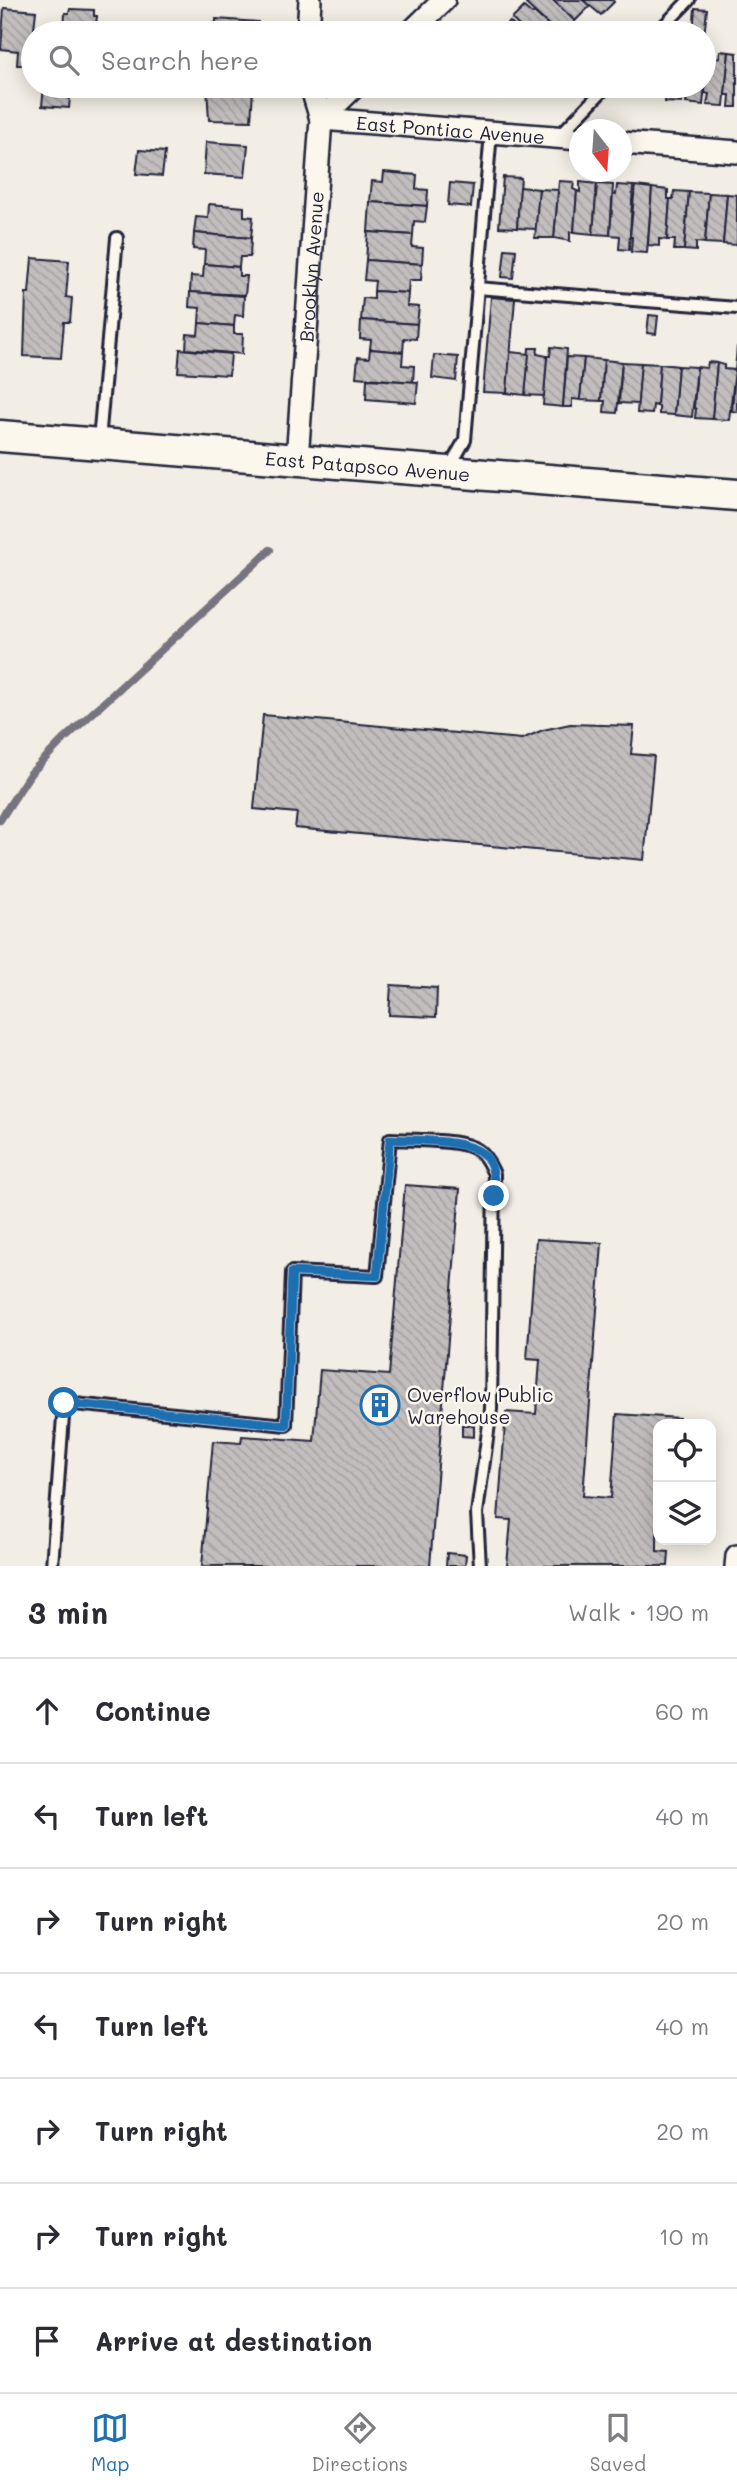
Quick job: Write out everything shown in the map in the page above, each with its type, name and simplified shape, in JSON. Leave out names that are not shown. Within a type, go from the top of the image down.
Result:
[{"type":"main road","name":"East Patapsco Avenue","points":[[0,436],[737,495]]},
{"type":"street","points":[[309,21],[310,0]]},
{"type":"street","points":[[422,21],[444,0]]},
{"type":"street","points":[[315,98],[321,119],[343,98]]},
{"type":"street","name":"East Pontiac Avenue","points":[[321,119],[569,139]]},
{"type":"street","name":"Brooklyn Avenue","points":[[297,460],[321,119]]},
{"type":"street","points":[[632,144],[737,152]]},
{"type":"street","points":[[736,1566],[737,1556]]},
{"type":"lane","points":[[669,21],[689,0]]},
{"type":"lane","points":[[557,138],[595,98]]},
{"type":"lane","points":[[446,472],[465,440],[491,132]]},
{"type":"lane","points":[[99,444],[117,238]]},
{"type":"lane","points":[[477,288],[737,309]]},
{"type":"lane","points":[[52,1566],[64,1403],[286,1425],[292,1272],[377,1276],[390,1139],[474,1147],[486,1157],[494,1174],[491,1409],[477,1513],[480,1566]]},
{"type":"building","points":[[531,0],[553,0],[575,21],[544,21],[526,4]]},
{"type":"building","points":[[553,0],[583,0],[590,6],[575,21]]},
{"type":"building","points":[[583,0],[613,0],[614,2],[601,15]]},
{"type":"building","points":[[524,7],[544,21],[514,21],[512,19]]},
{"type":"building","points":[[4,8],[36,11],[35,21],[21,21],[21,65],[17,65],[18,51],[1,49]]},
{"type":"building","points":[[695,8],[707,9],[706,21],[694,21]]},
{"type":"building","points":[[70,9],[94,10],[96,21],[65,21],[65,13],[69,13]]},
{"type":"building","points":[[720,51],[729,52],[724,106],[707,105],[708,98],[716,98],[716,58],[719,58]]},
{"type":"building","points":[[729,52],[737,53],[737,107],[729,107],[730,95],[725,95]]},
{"type":"building","points":[[43,98],[70,98],[69,108],[42,106]]},
{"type":"building","points":[[208,98],[252,98],[251,121],[209,120]]},
{"type":"building","points":[[665,98],[683,98],[682,103],[665,102]]},
{"type":"building","points":[[686,98],[704,98],[703,105],[686,103]]},
{"type":"building","points":[[206,142],[248,145],[245,177],[204,174]]},
{"type":"building","points":[[139,150],[165,152],[162,176],[136,174]]},
{"type":"building","points":[[384,172],[417,175],[416,189],[428,190],[427,206],[370,202],[372,181],[383,182]]},
{"type":"building","points":[[503,177],[521,178],[517,228],[499,227]]},
{"type":"building","points":[[559,181],[574,182],[573,189],[577,191],[574,232],[570,232],[570,241],[554,238]]},
{"type":"building","points":[[580,182],[597,184],[593,234],[574,232],[577,191],[580,192]]},
{"type":"building","points":[[450,183],[473,185],[471,207],[448,205]]},
{"type":"building","points":[[597,184],[613,185],[610,235],[593,234]]},
{"type":"building","points":[[617,185],[633,186],[629,250],[619,249],[620,236],[610,235],[613,194],[616,195]]},
{"type":"building","points":[[635,186],[652,188],[647,253],[631,252]]},
{"type":"building","points":[[520,187],[539,189],[536,229],[517,228]]},
{"type":"building","points":[[652,188],[668,190],[670,199],[667,240],[659,239],[659,246],[648,245]]},
{"type":"building","points":[[539,189],[558,190],[554,238],[535,238]]},
{"type":"building","points":[[674,191],[689,192],[684,250],[674,250],[675,240],[667,240],[670,199],[673,199]]},
{"type":"building","points":[[689,192],[709,193],[705,243],[696,242],[696,251],[684,250]]},
{"type":"building","points":[[709,193],[727,194],[723,244],[705,243]]},
{"type":"building","points":[[727,194],[737,195],[737,245],[723,244]]},
{"type":"building","points":[[370,202],[427,206],[425,222],[414,221],[413,235],[368,232]]},
{"type":"building","points":[[209,204],[244,207],[244,216],[253,217],[251,238],[194,233],[196,217],[208,218]]},
{"type":"building","points":[[368,232],[413,235],[412,247],[423,248],[422,264],[366,260]]},
{"type":"building","points":[[194,233],[251,238],[250,257],[240,257],[239,267],[204,264],[205,250],[193,249]]},
{"type":"building","points":[[505,249],[516,250],[513,278],[502,277]]},
{"type":"building","points":[[32,258],[69,261],[66,297],[72,298],[70,322],[64,322],[61,358],[24,356],[26,293],[29,293]]},
{"type":"building","points":[[366,260],[422,264],[421,280],[409,280],[408,293],[374,291],[375,281],[364,280]]},
{"type":"building","points":[[204,264],[239,267],[239,276],[247,276],[245,295],[190,292],[191,276],[203,277]]},
{"type":"building","points":[[374,291],[408,293],[407,306],[419,307],[417,324],[361,320],[363,298],[374,299]]},
{"type":"building","points":[[190,292],[244,296],[243,316],[235,315],[234,326],[199,323],[200,308],[189,307]]},
{"type":"building","points":[[491,297],[515,299],[507,393],[483,392]]},
{"type":"building","points":[[649,315],[658,316],[656,334],[647,333]]},
{"type":"building","points":[[361,320],[417,324],[416,339],[404,338],[403,352],[370,349],[371,340],[360,339]]},
{"type":"building","points":[[199,323],[234,326],[234,334],[243,334],[242,354],[186,349],[187,334],[198,335]]},
{"type":"building","points":[[737,346],[737,412],[732,411]]},
{"type":"building","points":[[551,347],[567,349],[563,407],[543,405],[547,356],[550,356]]},
{"type":"building","points":[[529,348],[538,348],[537,354],[547,356],[544,396],[525,395]]},
{"type":"building","points":[[180,349],[231,354],[229,375],[178,372]]},
{"type":"building","points":[[370,349],[403,352],[402,365],[414,366],[413,382],[356,377],[358,357],[369,358]]},
{"type":"building","points":[[510,352],[529,354],[525,395],[507,393]]},
{"type":"building","points":[[434,355],[458,357],[456,381],[432,378]]},
{"type":"building","points":[[567,357],[584,358],[580,400],[572,399],[572,407],[563,407]]},
{"type":"building","points":[[584,358],[604,360],[601,401],[580,400]]},
{"type":"building","points":[[604,360],[622,362],[617,413],[604,412],[605,401],[601,401]]},
{"type":"building","points":[[622,362],[641,363],[638,404],[619,403]]},
{"type":"building","points":[[708,362],[717,363],[712,419],[695,418],[697,367],[707,368]]},
{"type":"building","points":[[641,363],[660,364],[657,406],[653,405],[652,414],[637,413]]},
{"type":"building","points":[[717,363],[724,365],[724,369],[735,370],[729,420],[712,419]]},
{"type":"building","points":[[660,364],[678,366],[674,415],[659,414],[657,406]]},
{"type":"building","points":[[678,366],[697,367],[692,417],[674,415]]},
{"type":"building","points":[[367,379],[418,382],[416,403],[366,399]]},
{"type":"building","points":[[263,715],[522,739],[543,730],[570,724],[634,726],[631,754],[654,756],[644,860],[295,828],[297,813],[254,809]]},
{"type":"building","points":[[391,985],[437,988],[436,1017],[389,1015]]},
{"type":"building","name":"Overflow Public Warehouse","points":[[405,1185],[460,1189],[430,1566],[202,1566],[213,1441],[241,1443],[242,1436],[314,1441],[320,1370],[389,1375]]},
{"type":"building","points":[[536,1239],[602,1243],[583,1496],[611,1498],[617,1414],[679,1418],[653,1419],[653,1545],[657,1545],[657,1551],[669,1552],[668,1566],[507,1566],[511,1520],[498,1519],[506,1412],[536,1414],[540,1360],[527,1359]]},
{"type":"building","points":[[462,1425],[474,1425],[474,1437],[462,1436]]},
{"type":"building","points":[[447,1553],[466,1555],[465,1566],[446,1566]]},
{"type":"waterway","points":[[0,820],[30,774],[62,741],[270,550]]},
{"type":"place","name":"Overflow Public Warehouse","points":[[380,1405]]},
{"type":"route","points":[[64,1403],[286,1425],[292,1272],[377,1276],[390,1139],[474,1147],[486,1157],[494,1174],[494,1196]]}]
